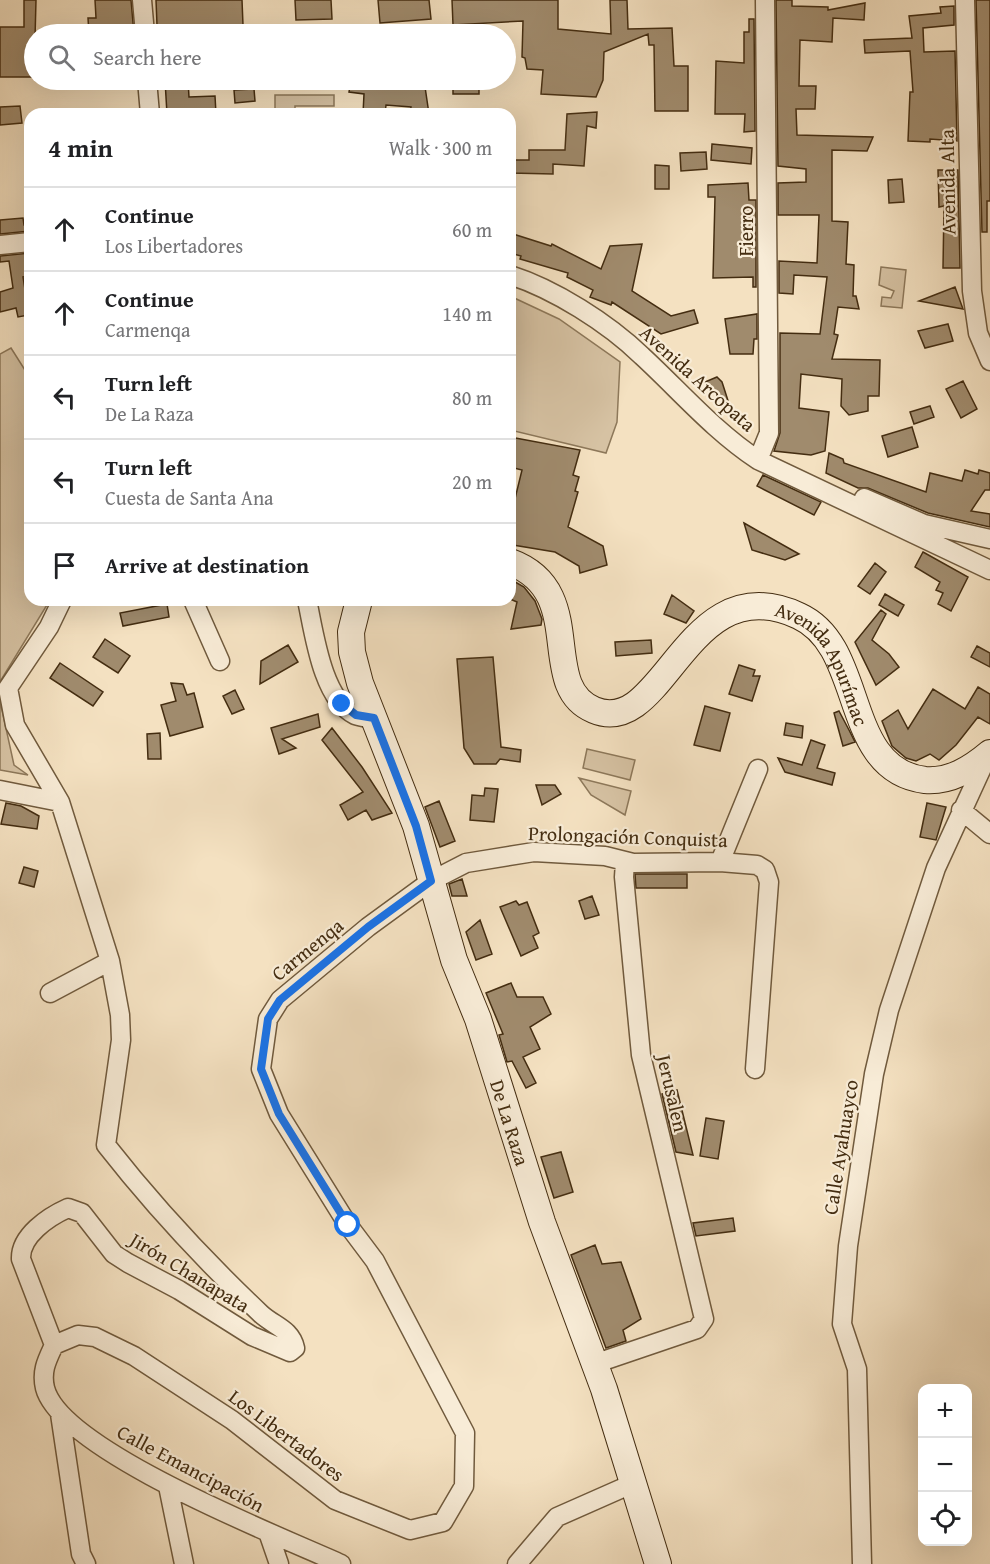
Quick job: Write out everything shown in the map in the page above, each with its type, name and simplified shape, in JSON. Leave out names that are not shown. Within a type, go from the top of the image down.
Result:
[{"type":"main road","name":"Avenida Apurímac","points":[[516,565],[533,575],[549,591],[557,610],[568,683],[579,699],[594,710],[614,714],[631,709],[645,698],[693,638],[717,619],[748,605],[766,604],[800,616],[819,629],[830,644],[878,755],[890,768],[918,779],[948,779],[989,753]]},
{"type":"main road","name":"De La Raza","points":[[358,606],[351,632],[352,652],[360,683],[416,826],[454,960],[478,1019],[542,1222],[594,1364],[634,1483],[657,1564]]},
{"type":"street","points":[[142,0],[144,24]]},
{"type":"street","name":"Fierro","points":[[760,455],[769,433],[765,0]]},
{"type":"street","name":"Avenida Alta","points":[[964,0],[972,291],[978,333],[990,361]]},
{"type":"street","points":[[148,90],[149,108]]},
{"type":"street","points":[[0,245],[24,243]]},
{"type":"street","name":"Avenida Arcopata","points":[[516,266],[558,284],[621,324],[644,342],[760,455],[924,524],[990,539]]},
{"type":"street","name":"Avenida Arcopata","points":[[516,278],[554,294],[612,332],[640,354],[719,431],[760,455],[990,570]]},
{"type":"street","points":[[50,993],[110,960],[60,802],[15,725],[8,688],[49,627],[59,606]]},
{"type":"street","points":[[196,606],[220,661]]},
{"type":"street","points":[[308,606],[319,654],[330,686],[342,704],[356,715],[374,718]]},
{"type":"street","name":"Calle Ayahuayco","points":[[862,1564],[857,1369],[842,1324],[848,1246],[874,1074],[889,1010],[936,868],[989,753]]},
{"type":"street","points":[[720,862],[758,769]]},
{"type":"street","points":[[0,790],[60,802]]},
{"type":"street","points":[[961,810],[990,834]]},
{"type":"street","name":"Prolongación Conquista","points":[[431,881],[466,863],[534,852],[605,856],[625,862],[720,862],[757,865],[765,870],[769,882],[755,1069]]},
{"type":"street","name":"Jerusalen","points":[[594,1364],[698,1329],[704,1319],[641,1055],[624,877],[625,862]]},
{"type":"street","name":"Carmenqa","points":[[279,1114],[261,1069],[268,1019],[280,1000],[368,927],[431,881]]},
{"type":"street","name":"Jirón Chanapata","points":[[54,1345],[21,1259],[21,1249],[26,1239],[58,1213],[68,1208],[82,1213],[114,1254],[128,1263],[178,1290],[252,1336],[290,1352],[295,1348],[288,1332],[263,1316],[145,1194],[106,1145],[121,1040],[120,1015],[110,960]]},
{"type":"street","name":"Los Libertadores","points":[[54,1345],[78,1335],[95,1337],[134,1356],[232,1420],[335,1500],[410,1530],[442,1522],[464,1486],[465,1433],[375,1261],[348,1225],[279,1114]]},
{"type":"street","points":[[54,1345],[44,1367],[45,1390],[60,1414],[81,1554],[86,1564]]},
{"type":"street","name":"Calle Emancipación","points":[[60,1414],[102,1445],[168,1486],[269,1535],[341,1564]]},
{"type":"street","points":[[518,1564],[557,1517],[634,1483]]},
{"type":"street","points":[[168,1486],[184,1564]]},
{"type":"street","points":[[269,1535],[279,1564]]},
{"type":"shaded area","points":[[275,95],[334,95],[334,106],[275,108]]},
{"type":"shaded area","points":[[881,267],[906,270],[902,308],[881,306],[882,297],[891,298],[894,291],[879,285]]},
{"type":"shaded area","points":[[516,299],[559,319],[620,362],[617,422],[606,453],[516,431]]},
{"type":"shaded area","points":[[11,348],[24,369],[24,606],[46,606],[1,680],[0,693],[0,354]]},
{"type":"shaded area","points":[[0,701],[14,765],[28,775],[0,770]]},
{"type":"shaded area","points":[[587,749],[635,760],[630,780],[583,768]]},
{"type":"shaded area","points":[[579,778],[631,791],[625,815],[591,795]]},
{"type":"building","points":[[24,0],[36,0],[35,24],[24,24]]},
{"type":"building","points":[[95,0],[131,0],[133,24],[88,24],[88,18],[96,18]]},
{"type":"building","points":[[156,0],[242,0],[243,24],[157,24]]},
{"type":"building","points":[[295,0],[331,0],[332,19],[296,20]]},
{"type":"building","points":[[378,0],[429,0],[431,19],[380,23]]},
{"type":"building","points":[[452,0],[558,0],[558,29],[611,34],[610,0],[627,0],[628,29],[672,28],[674,66],[688,66],[688,111],[655,111],[654,45],[649,45],[648,34],[604,52],[603,80],[596,97],[541,94],[543,70],[527,69],[525,58],[522,57],[523,21],[453,24]]},
{"type":"building","points":[[776,0],[792,0],[792,6],[828,7],[828,10],[865,3],[864,20],[833,18],[832,42],[800,40],[799,86],[816,86],[815,109],[796,109],[797,135],[873,137],[867,151],[832,150],[832,221],[848,222],[846,264],[854,265],[853,296],[856,296],[859,309],[838,307],[834,334],[838,335],[832,359],[880,360],[879,396],[868,396],[868,411],[849,415],[841,406],[842,379],[801,374],[799,408],[829,412],[825,451],[811,455],[774,451],[780,433],[780,333],[820,334],[827,277],[794,275],[793,294],[779,293],[779,261],[817,263],[819,215],[778,215],[778,183],[806,182],[806,169],[778,166]]},
{"type":"building","points":[[976,0],[990,0],[990,201],[987,201],[987,232],[982,232]]},
{"type":"building","points":[[954,6],[954,25],[923,28],[924,52],[955,51],[957,141],[930,139],[930,142],[908,141],[910,92],[913,92],[910,51],[865,53],[864,40],[912,38],[909,16],[941,13],[940,7]]},
{"type":"building","points":[[749,19],[754,19],[755,131],[744,132],[745,114],[715,114],[716,61],[744,63],[744,32],[749,32]]},
{"type":"building","points":[[0,27],[24,27],[24,77],[0,77]]},
{"type":"building","points":[[166,90],[189,90],[189,97],[215,96],[216,108],[167,108]]},
{"type":"building","points":[[234,90],[254,90],[255,101],[235,103]]},
{"type":"building","points":[[349,90],[425,90],[428,108],[386,105],[386,108],[363,108],[364,94],[349,92]]},
{"type":"building","points":[[453,90],[479,90],[479,94],[453,94]]},
{"type":"building","points":[[20,106],[22,123],[0,125],[0,107]]},
{"type":"building","points":[[597,112],[596,128],[587,126],[584,166],[553,164],[553,174],[516,173],[516,160],[529,160],[529,150],[565,150],[567,114]]},
{"type":"building","points":[[712,144],[752,148],[751,164],[711,160]]},
{"type":"building","points":[[706,152],[707,169],[681,171],[680,153]]},
{"type":"building","points":[[655,165],[669,166],[669,189],[655,189]]},
{"type":"building","points":[[938,170],[958,170],[960,268],[943,268],[944,206],[939,207]]},
{"type":"building","points":[[902,179],[904,202],[889,203],[888,180]]},
{"type":"building","points":[[748,183],[749,200],[756,200],[756,287],[753,287],[753,277],[713,278],[715,197],[708,197],[708,185]]},
{"type":"building","points":[[23,218],[24,232],[0,234],[0,220]]},
{"type":"building","points":[[516,235],[551,246],[552,244],[601,269],[610,246],[642,244],[632,291],[671,316],[694,310],[698,323],[661,334],[612,302],[611,305],[590,297],[593,290],[567,277],[568,273],[520,259],[521,256],[516,255]]},
{"type":"building","points":[[24,254],[24,316],[18,317],[16,308],[0,312],[0,292],[13,288],[9,261],[0,262],[0,256]]},
{"type":"building","points":[[955,287],[963,309],[919,301]]},
{"type":"building","points":[[757,314],[757,339],[754,339],[753,354],[730,354],[725,319]]},
{"type":"building","points":[[948,324],[953,341],[925,348],[918,331]]},
{"type":"building","points":[[717,377],[722,382],[731,410],[705,382]]},
{"type":"building","points":[[963,381],[977,409],[961,418],[946,389]]},
{"type":"building","points":[[930,406],[934,417],[914,424],[910,412]]},
{"type":"building","points":[[912,427],[918,447],[888,457],[882,436]]},
{"type":"building","points":[[516,438],[580,450],[573,475],[579,477],[575,491],[578,492],[568,527],[603,546],[607,565],[580,573],[579,566],[555,552],[516,546],[516,495],[522,470],[516,468]]},
{"type":"building","points":[[829,453],[843,459],[844,463],[926,492],[930,473],[962,481],[965,470],[978,474],[979,470],[990,473],[990,490],[985,490],[971,511],[990,514],[990,527],[928,513],[868,488],[858,488],[826,473]]},
{"type":"building","points":[[763,475],[821,502],[814,515],[757,486]]},
{"type":"building","points":[[744,523],[799,554],[785,560],[752,550]]},
{"type":"building","points":[[923,552],[968,577],[951,611],[938,604],[943,593],[936,590],[940,582],[915,567]]},
{"type":"building","points":[[875,563],[886,572],[870,594],[858,586]]},
{"type":"building","points":[[516,582],[524,587],[535,601],[542,619],[541,625],[511,629],[517,602]]},
{"type":"building","points":[[885,594],[904,605],[898,616],[879,605]]},
{"type":"building","points":[[672,595],[694,611],[686,623],[664,614]]},
{"type":"building","points":[[167,606],[169,617],[123,626],[120,613]]},
{"type":"building","points":[[881,610],[886,614],[872,640],[889,654],[899,667],[876,685],[855,642]]},
{"type":"building","points":[[105,639],[130,656],[118,673],[93,657]]},
{"type":"building","points":[[651,640],[652,653],[616,656],[615,642]]},
{"type":"building","points":[[288,645],[298,662],[260,684],[261,661]]},
{"type":"building","points":[[977,646],[990,653],[990,667],[971,657]]},
{"type":"building","points":[[493,657],[501,747],[521,750],[520,762],[500,759],[496,764],[474,764],[464,748],[457,659]]},
{"type":"building","points":[[60,663],[103,692],[93,706],[50,678]]},
{"type":"building","points":[[739,665],[755,670],[753,676],[760,676],[752,701],[729,694]]},
{"type":"building","points":[[171,683],[183,684],[187,695],[194,693],[203,727],[170,736],[161,705],[176,701]]},
{"type":"building","points":[[978,687],[990,694],[990,724],[978,717],[956,745],[939,760],[930,754],[916,761],[906,758],[892,746],[882,721],[898,710],[908,729],[933,689],[965,709]]},
{"type":"building","points":[[235,690],[244,709],[232,714],[223,696]]},
{"type":"building","points":[[705,706],[730,713],[720,751],[694,745]]},
{"type":"building","points":[[839,711],[855,742],[843,746],[834,713]]},
{"type":"building","points":[[318,714],[320,727],[282,739],[296,748],[279,754],[271,728]]},
{"type":"building","points":[[786,723],[803,726],[802,738],[784,735]]},
{"type":"building","points":[[332,728],[362,767],[392,813],[372,820],[366,810],[348,820],[340,805],[363,792],[322,740]]},
{"type":"building","points":[[160,733],[161,759],[148,759],[147,734]]},
{"type":"building","points":[[811,740],[825,745],[817,768],[835,773],[832,785],[785,772],[778,758],[802,765]]},
{"type":"building","points":[[536,785],[555,785],[561,794],[542,805]]},
{"type":"building","points":[[485,788],[498,789],[494,822],[470,820],[472,795],[484,796]]},
{"type":"building","points":[[439,801],[455,841],[440,847],[425,807]]},
{"type":"building","points":[[6,803],[21,806],[39,816],[37,829],[1,824]]},
{"type":"building","points":[[927,803],[946,807],[936,840],[920,837]]},
{"type":"building","points":[[24,867],[38,871],[34,887],[19,883]]},
{"type":"building","points":[[635,874],[687,874],[687,888],[636,888]]},
{"type":"building","points":[[462,879],[467,896],[452,896],[449,884]]},
{"type":"building","points":[[592,896],[599,915],[585,919],[579,901]]},
{"type":"building","points":[[516,901],[519,905],[527,902],[539,933],[533,936],[538,948],[521,956],[500,907]]},
{"type":"building","points":[[480,920],[492,954],[476,960],[466,932]]},
{"type":"building","points":[[511,983],[517,997],[543,997],[551,1014],[530,1027],[540,1049],[523,1057],[536,1083],[526,1088],[512,1061],[507,1062],[499,1035],[503,1034],[486,993]]},
{"type":"building","points":[[677,1090],[693,1155],[676,1152],[662,1094]]},
{"type":"building","points":[[706,1118],[724,1121],[718,1159],[700,1156]]},
{"type":"building","points":[[561,1152],[573,1192],[554,1198],[541,1157]]},
{"type":"building","points":[[733,1218],[735,1231],[696,1236],[693,1223]]},
{"type":"building","points":[[595,1245],[602,1264],[621,1262],[641,1319],[623,1330],[626,1341],[606,1348],[571,1255]]},
{"type":"route","points":[[342,704],[356,715],[374,718],[416,826],[431,881],[368,927],[280,1000],[268,1019],[261,1069],[279,1114],[348,1225]]}]
